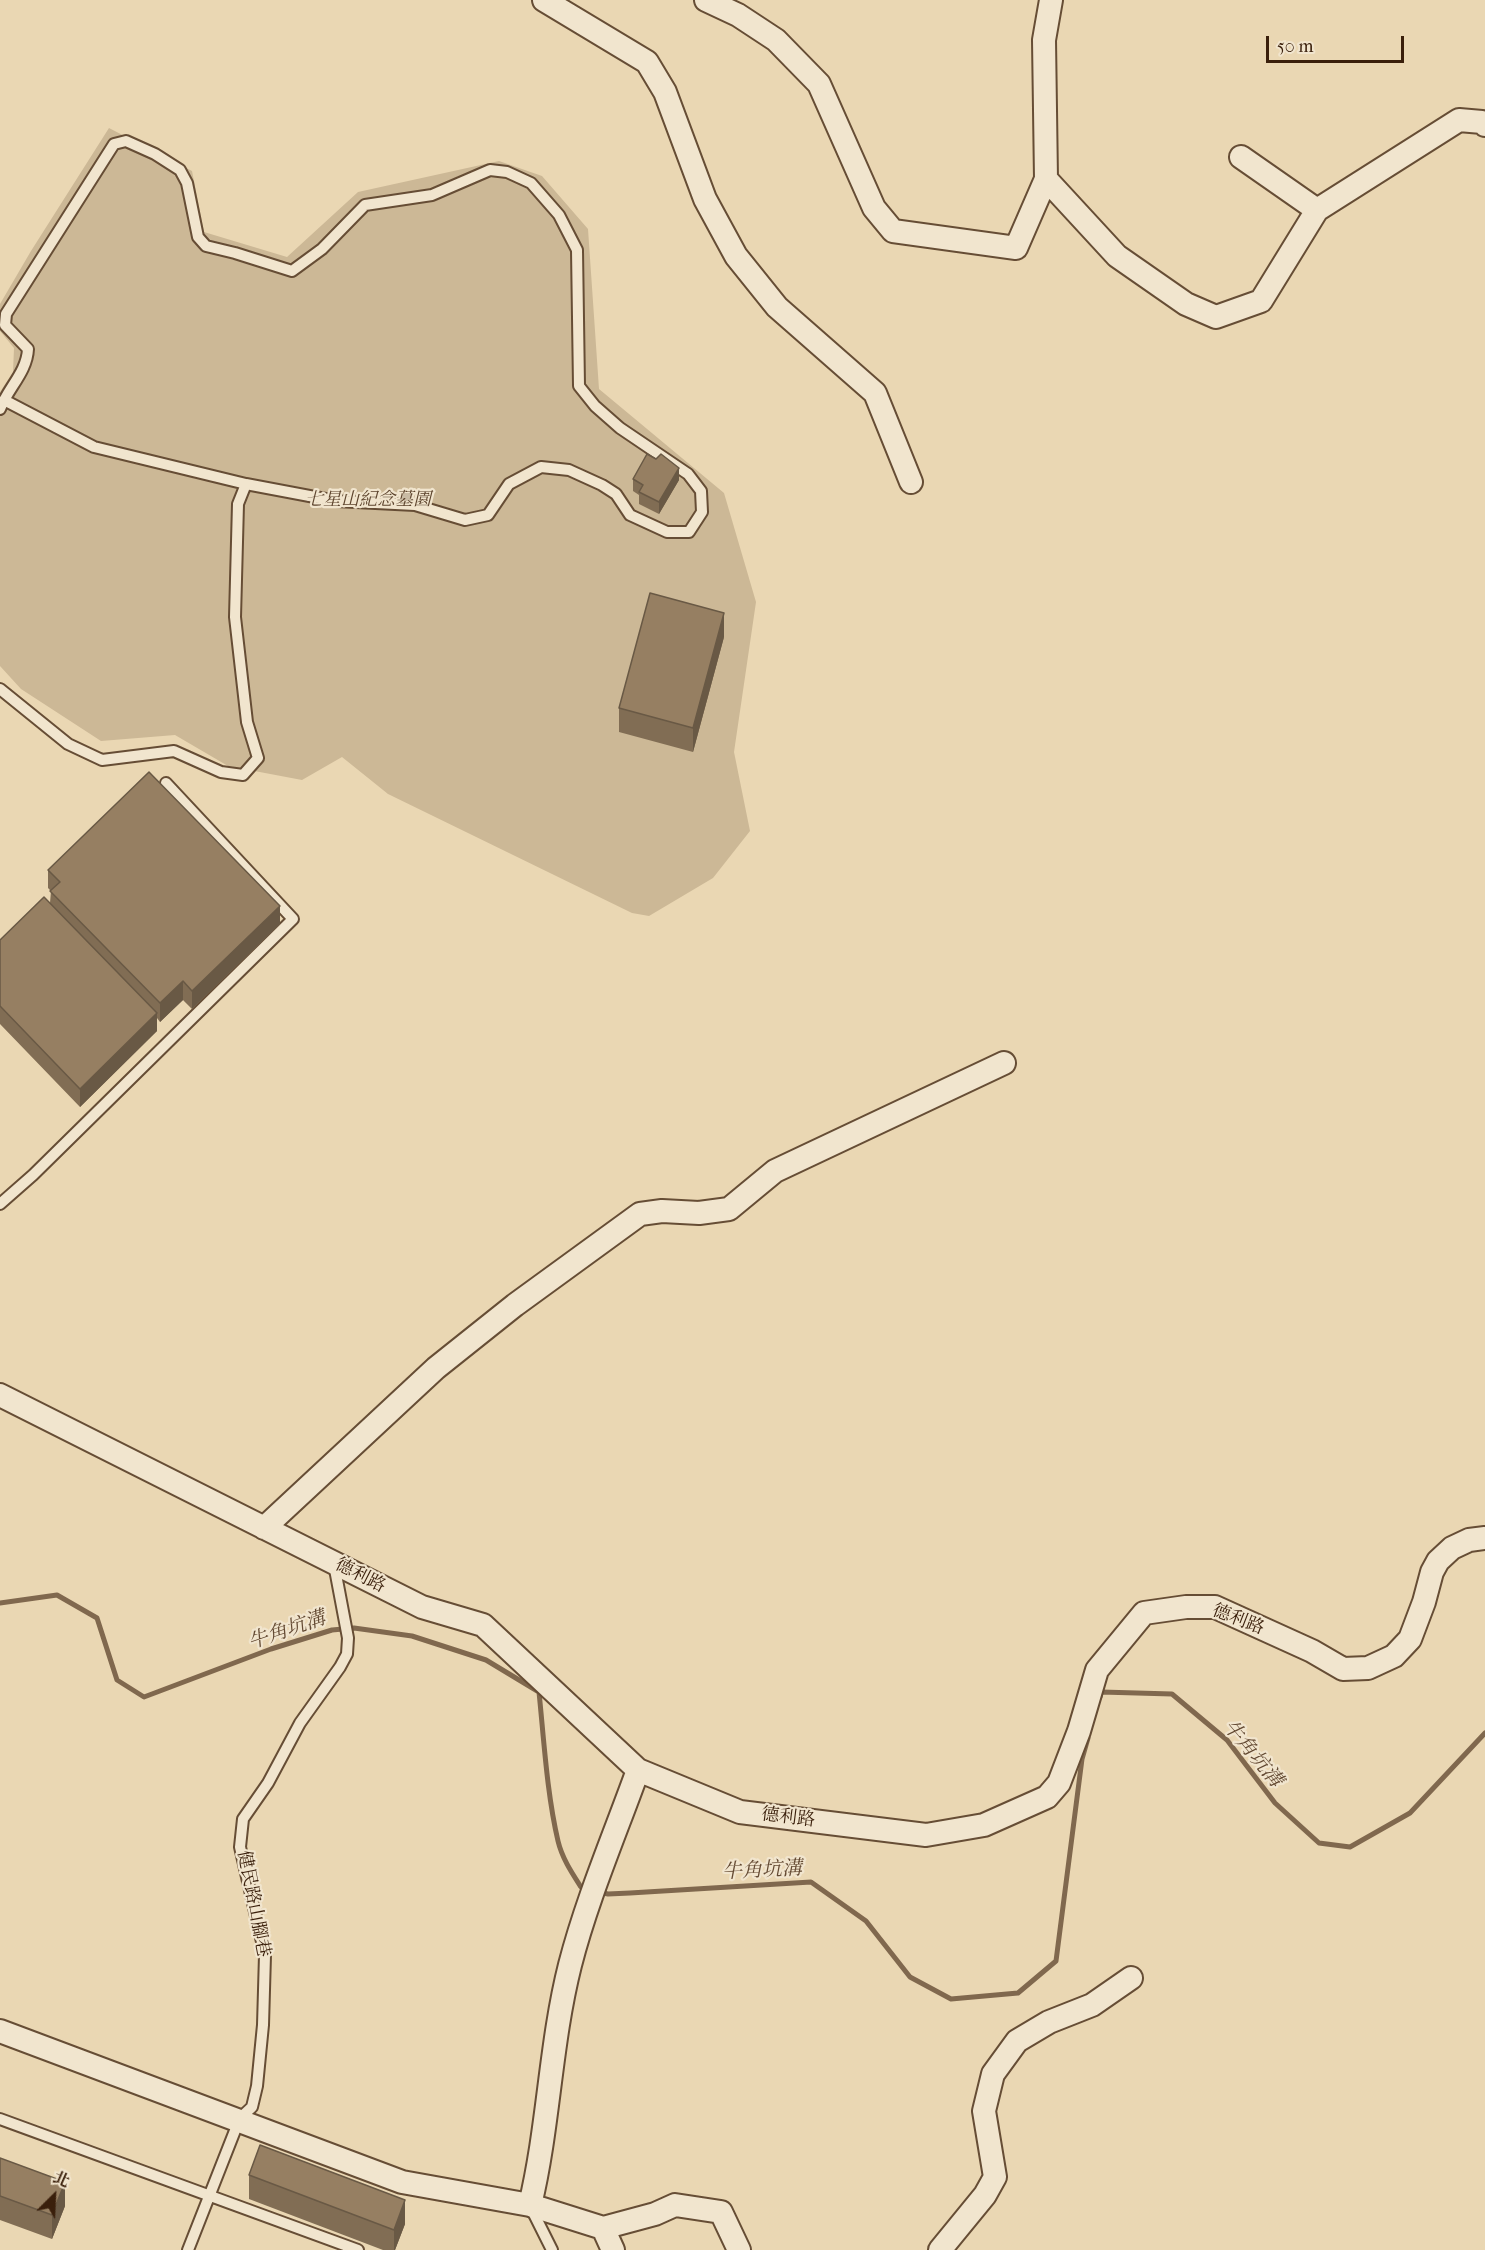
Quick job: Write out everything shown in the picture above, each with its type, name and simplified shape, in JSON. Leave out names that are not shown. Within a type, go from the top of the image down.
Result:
[{"type":"street","points":[[544,0],[647,62],[665,92],[705,199],[736,256],[777,307],[875,393],[911,482]]},
{"type":"street","points":[[706,0],[738,15],[776,40],[819,84],[874,208],[893,231],[1016,248],[1046,179],[1044,40],[1051,0]]},
{"type":"street","points":[[1046,179],[1117,256],[1186,304],[1216,317],[1261,301],[1317,210],[1459,120],[1482,122],[1485,125]]},
{"type":"street","points":[[1241,157],[1317,210]]},
{"type":"street","points":[[264,1528],[436,1368],[515,1305],[640,1214],[662,1211],[699,1213],[729,1209],[775,1171],[1004,1063]]},
{"type":"street","name":"德利路","points":[[0,1395],[422,1607],[483,1625],[638,1770],[740,1812],[926,1835],[984,1825],[1047,1797],[1059,1783],[1079,1731],[1097,1670],[1144,1613],[1186,1607],[1215,1607],[1312,1651],[1343,1669],[1368,1668],[1394,1656],[1410,1639],[1432,1572],[1438,1561],[1452,1548],[1469,1540],[1485,1538]]},
{"type":"street","points":[[530,2205],[541,2147],[553,2054],[570,1965],[638,1770]]},
{"type":"street","points":[[940,2250],[985,2195],[994,2177],[984,2111],[993,2074],[1017,2041],[1049,2022],[1092,2005],[1131,1978]]},
{"type":"street","points":[[0,2031],[402,2182],[530,2205],[603,2228],[655,2214],[675,2205],[721,2212],[739,2250]]},
{"type":"street","points":[[603,2228],[613,2250]]},
{"type":"lane","points":[[126,141],[155,154],[180,170],[187,183],[198,237],[206,246],[292,271],[322,249],[365,205],[432,195],[490,170],[507,172],[531,183],[559,215],[577,250],[579,387],[595,406],[620,428],[688,474],[701,491],[702,512],[689,532],[667,532],[630,515],[616,494],[602,485],[569,470],[541,467],[509,484],[488,515],[465,520],[415,505],[336,501],[246,484],[94,447],[2,404],[27,361],[28,349],[5,325],[6,314],[114,144],[126,141]]},
{"type":"lane","points":[[0,689],[69,744],[102,760],[174,751],[221,772],[243,775],[258,758],[247,722],[235,617],[238,504],[246,484]]},
{"type":"lane","points":[[0,1204],[33,1175],[293,919],[166,783]]},
{"type":"lane","name":"健民路山腳巷","points":[[188,2250],[237,2121],[252,2107],[257,2086],[263,2025],[265,1954],[240,1847],[243,1819],[268,1783],[300,1723],[347,1654],[348,1638],[334,1563]]},
{"type":"lane","points":[[0,2119],[358,2250]]},
{"type":"lane","points":[[530,2205],[552,2250]]},
{"type":"green space","name":"七星山紀念墓園","points":[[109,128],[192,171],[204,232],[287,257],[358,192],[499,161],[542,176],[588,229],[599,389],[724,493],[756,602],[734,752],[750,831],[713,878],[649,916],[632,913],[388,794],[342,757],[302,780],[228,766],[175,735],[101,741],[21,689],[0,666],[0,392],[13,372],[14,348],[0,331],[0,304]]},
{"type":"building","points":[[647,454],[656,459],[661,454],[679,468],[659,502],[639,492],[643,485],[633,479]]},
{"type":"building","points":[[650,593],[724,613],[693,728],[619,708]]},
{"type":"building","points":[[149,772],[280,906],[192,991],[183,981],[160,1003],[50,891],[60,882],[48,870]]},
{"type":"building","points":[[44,897],[157,1013],[80,1089],[0,1006],[0,940]]},
{"type":"building","points":[[260,2145],[405,2200],[394,2230],[249,2175]]},
{"type":"building","points":[[0,2158],[65,2182],[52,2215],[0,2196]]},
{"type":"waterway","name":"牛角坑溝","points":[[0,1603],[57,1595],[97,1618],[117,1680],[144,1697],[271,1649],[332,1630],[354,1628],[412,1636],[486,1660],[539,1692],[548,1786],[558,1841],[581,1887],[589,1889]]},
{"type":"waterway","name":"牛角坑溝","points":[[1100,1697],[1101,1692],[1172,1694],[1227,1740],[1275,1803],[1319,1843],[1350,1847],[1410,1813],[1485,1733]]},
{"type":"waterway","name":"牛角坑溝","points":[[598,1892],[630,1893],[811,1882],[866,1921],[910,1977],[951,1999],[1018,1993],[1056,1961],[1082,1759],[1088,1738]]}]
